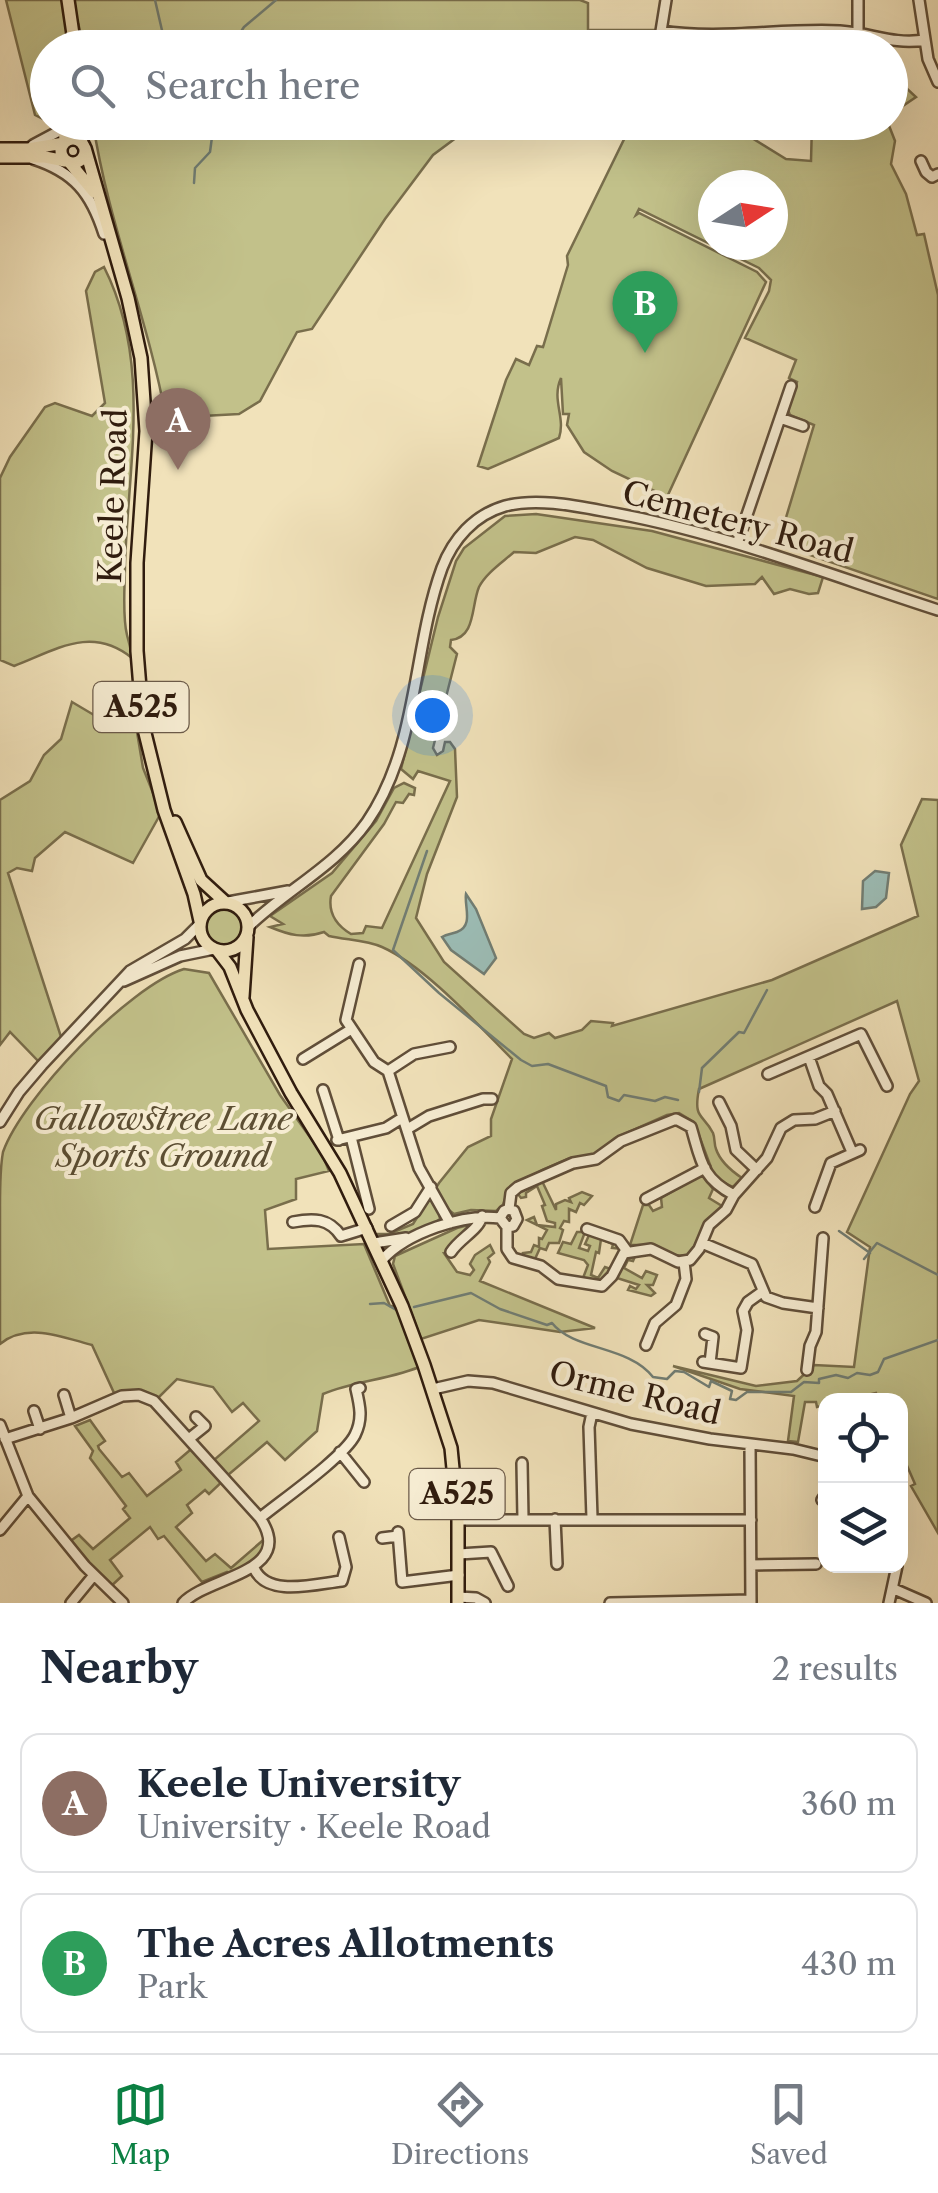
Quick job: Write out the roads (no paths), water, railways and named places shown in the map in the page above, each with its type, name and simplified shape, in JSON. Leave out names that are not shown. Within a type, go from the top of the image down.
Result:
[{"type":"main road","points":[[68,0],[72,30]]},
{"type":"main road","points":[[0,149],[15,149],[42,140]]},
{"type":"main road","points":[[64,140],[61,152],[68,162]]},
{"type":"main road","points":[[0,158],[80,161],[84,146],[77,140]]},
{"type":"main road","name":"A525","points":[[84,146],[97,196]]},
{"type":"main road","name":"A525","points":[[68,162],[97,196]]},
{"type":"main road","name":"Keele Road","points":[[97,196],[135,327],[142,376],[146,431],[138,563],[139,681],[145,733],[200,923]]},
{"type":"main road","name":"Keele Road","points":[[163,801],[201,880],[226,902]]},
{"type":"main road","points":[[243,997],[248,929],[244,913],[226,902],[210,906],[200,923],[203,940],[216,950],[237,948],[248,929]]},
{"type":"main road","name":"A525","points":[[216,950],[230,968],[291,1092],[340,1172],[368,1228],[432,1389],[451,1448],[458,1520],[458,1600]]},
{"type":"street","points":[[653,0],[666,2],[660,30]]},
{"type":"street","points":[[858,0],[858,30]]},
{"type":"street","points":[[919,0],[930,65],[938,82]]},
{"type":"street","points":[[908,42],[925,40]]},
{"type":"street","points":[[28,158],[58,167],[75,180],[93,204],[105,237],[112,243]]},
{"type":"street","points":[[921,160],[932,177],[938,174]]},
{"type":"street","points":[[738,541],[791,386]]},
{"type":"street","points":[[780,418],[802,426]]},
{"type":"street","name":"Cemetery Road","points":[[248,929],[288,891],[330,864],[364,826],[383,794],[402,748],[443,567],[458,536],[481,517],[506,506],[532,502],[650,519],[738,541],[938,610]]},
{"type":"street","name":"Cemetery Road","points":[[226,902],[288,891]]},
{"type":"street","points":[[0,1122],[42,1064],[130,971],[185,940],[200,923]]},
{"type":"street","points":[[124,981],[180,956],[216,950]]},
{"type":"street","points":[[359,964],[346,1020],[374,1062],[388,1071],[419,1168],[450,1223]]},
{"type":"street","points":[[303,1060],[350,1030]]},
{"type":"street","points":[[776,1074],[861,1034],[882,1084]]},
{"type":"street","points":[[429,1036],[432,1049]]},
{"type":"street","points":[[388,1071],[414,1054],[450,1048]]},
{"type":"street","points":[[804,1202],[817,1208],[831,1163],[856,1151],[819,1086],[809,1057]]},
{"type":"street","points":[[323,1090],[338,1140],[386,1128],[402,1118]]},
{"type":"street","points":[[408,1128],[429,1116],[492,1099]]},
{"type":"street","points":[[463,1106],[467,1117]]},
{"type":"street","points":[[718,1108],[731,1126],[736,1150],[750,1177]]},
{"type":"street","points":[[626,1251],[655,1250],[684,1262],[694,1256],[709,1225],[726,1210],[786,1123],[815,1119],[835,1111]]},
{"type":"street","points":[[509,1209],[511,1194],[518,1187],[573,1163],[596,1160],[616,1144],[668,1120],[680,1119],[690,1125],[704,1168],[714,1184],[734,1194]]},
{"type":"street","points":[[351,1136],[369,1208]]},
{"type":"street","points":[[651,1200],[704,1168]]},
{"type":"street","points":[[396,1226],[415,1212],[431,1187]]},
{"type":"street","points":[[302,1207],[298,1221],[326,1222],[341,1236],[368,1228]]},
{"type":"street","points":[[500,1218],[502,1212],[514,1211],[518,1219],[507,1227]]},
{"type":"street","points":[[382,1260],[396,1247],[469,1216],[500,1218],[507,1227],[507,1249],[516,1260],[541,1266],[558,1279],[602,1286]]},
{"type":"street","points":[[451,1252],[459,1240],[479,1226],[482,1216]]},
{"type":"street","points":[[593,1227],[620,1240],[626,1251]]},
{"type":"street","points":[[374,1243],[418,1236]]},
{"type":"street","points":[[702,1243],[752,1264],[766,1297],[818,1308]]},
{"type":"street","points":[[810,1364],[818,1308],[819,1243]]},
{"type":"street","points":[[602,1286],[626,1251]]},
{"type":"street","points":[[646,1345],[657,1321],[676,1304],[686,1279],[684,1262]]},
{"type":"street","points":[[602,1286],[607,1298]]},
{"type":"street","points":[[706,1334],[713,1336],[707,1362],[740,1371],[747,1330],[740,1310],[762,1292]]},
{"type":"street","name":"Orme Road","points":[[432,1389],[468,1381],[493,1384],[671,1433],[818,1453]]},
{"type":"street","points":[[260,1518],[349,1445],[360,1422],[358,1389]]},
{"type":"street","points":[[64,1395],[72,1418]]},
{"type":"street","points":[[5,1439],[72,1418],[122,1396],[139,1395],[154,1401],[260,1518],[269,1542],[265,1556],[254,1568],[195,1592],[184,1603]]},
{"type":"street","points":[[34,1411],[40,1429]]},
{"type":"street","points":[[592,1414],[592,1518]]},
{"type":"street","points":[[190,1438],[205,1426],[196,1418]]},
{"type":"street","points":[[0,1425],[28,1496],[94,1575],[123,1603]]},
{"type":"street","points":[[610,1603],[751,1602],[750,1444]]},
{"type":"street","points":[[340,1452],[364,1482]]},
{"type":"street","points":[[522,1464],[523,1519]]},
{"type":"street","points":[[0,1530],[28,1496]]},
{"type":"street","points":[[556,1519],[558,1564]]},
{"type":"street","points":[[458,1520],[751,1520]]},
{"type":"street","points":[[382,1538],[398,1534],[402,1582],[458,1575]]},
{"type":"street","points":[[254,1568],[266,1584],[278,1586],[342,1581],[346,1567],[339,1538]]},
{"type":"street","points":[[459,1554],[491,1552],[508,1586]]},
{"type":"street","points":[[751,1564],[816,1564]]},
{"type":"street","points":[[889,1603],[896,1573]]},
{"type":"street","points":[[70,1603],[94,1575]]},
{"type":"street","points":[[894,1589],[926,1603]]},
{"type":"street","points":[[458,1600],[476,1598],[485,1603]]},
{"type":"water","points":[[875,871],[889,873],[886,898],[876,907],[862,909],[863,881]]},
{"type":"water","points":[[466,894],[496,958],[484,974],[451,950],[442,937],[465,925]]},
{"type":"waterway","points":[[155,0],[162,30]]},
{"type":"waterway","points":[[242,30],[276,0]]},
{"type":"waterway","points":[[194,183],[195,168],[210,152],[212,140]]},
{"type":"waterway","points":[[427,851],[393,950],[439,993],[532,1066],[548,1064],[606,1086],[608,1097],[619,1101],[624,1095],[655,1101],[665,1097],[678,1100]]},
{"type":"waterway","points":[[699,1092],[702,1068],[739,1032],[744,1033],[767,990]]},
{"type":"waterway","points":[[839,1231],[870,1253]]},
{"type":"waterway","points":[[864,1259],[877,1243],[938,1275]]},
{"type":"waterway","points":[[414,1307],[471,1293],[500,1309],[547,1325],[552,1323],[574,1339],[630,1359],[653,1377],[667,1379],[675,1371],[684,1372],[709,1387],[711,1381],[732,1391],[730,1399],[736,1400],[747,1392],[791,1392],[804,1382],[819,1383],[819,1379],[836,1375],[870,1375],[878,1372],[884,1359],[938,1340]]},
{"type":"waterway","points":[[370,1304],[384,1303],[398,1311]]},
{"type":"place","name":"The Acres Allotments","points":[[645,353]]},
{"type":"place","name":"Keele University","points":[[178,470]]},
{"type":"park label","name":"Gallowstree Lane Sports Ground","points":[[163,1138]]}]
